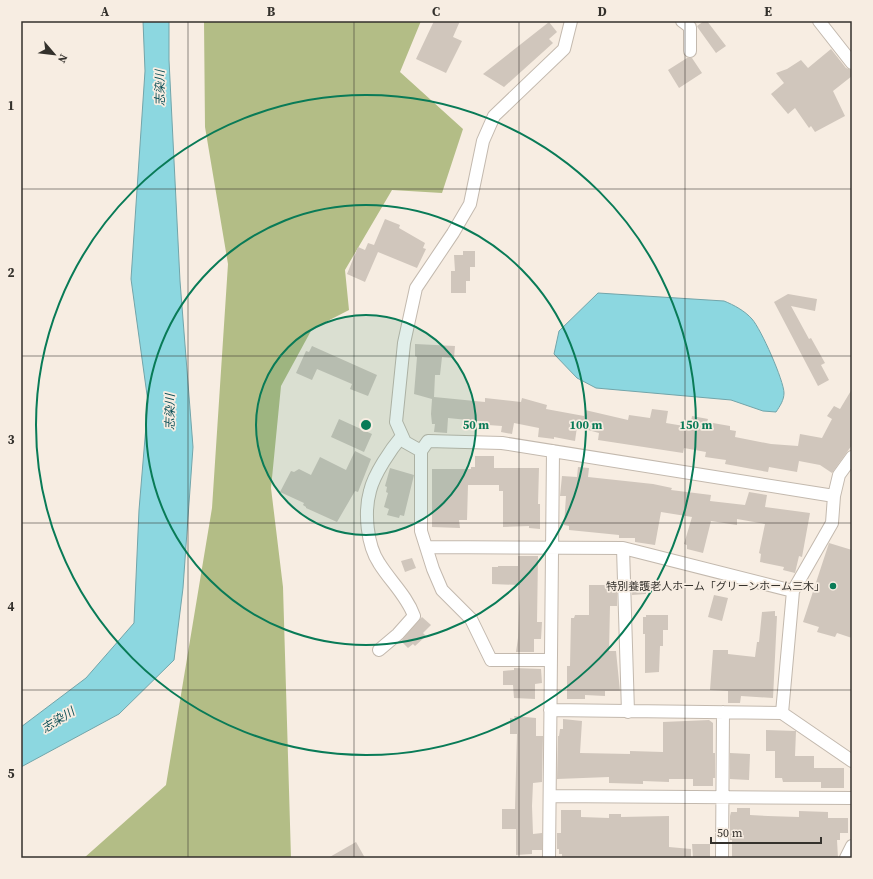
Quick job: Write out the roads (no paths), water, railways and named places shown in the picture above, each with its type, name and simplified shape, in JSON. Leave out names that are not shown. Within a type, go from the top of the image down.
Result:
[{"type":"street","points":[[421,452],[405,442],[396,422],[404,343],[416,288],[453,233],[470,204],[483,141],[494,116],[564,49],[572,21]]},
{"type":"street","points":[[682,21],[690,27],[690,50]]},
{"type":"street","points":[[819,21],[852,63]]},
{"type":"street","points":[[379,650],[398,634],[414,616],[411,605],[378,562],[371,545],[367,523],[370,491],[391,449],[402,436]]},
{"type":"street","points":[[550,660],[491,660],[470,619],[442,590],[433,569],[421,531],[421,452],[428,441],[502,443],[834,496]]},
{"type":"street","points":[[549,858],[553,451]]},
{"type":"street","points":[[782,713],[793,591],[832,523],[834,496],[839,475],[852,457]]},
{"type":"street","points":[[426,547],[623,548],[793,591]]},
{"type":"street","points":[[623,548],[628,712]]},
{"type":"street","points":[[550,710],[782,713],[852,761]]},
{"type":"street","points":[[722,858],[723,712]]},
{"type":"street","points":[[550,796],[852,798]]},
{"type":"street","points":[[846,858],[852,846]]},
{"type":"water","name":"志染川","points":[[143,21],[169,21],[169,60],[180,281],[193,447],[183,588],[174,660],[119,714],[21,767],[21,727],[86,678],[134,623],[139,510],[148,402],[131,279],[145,71]]},
{"type":"water","points":[[598,293],[724,301],[739,308],[752,319],[766,344],[783,387],[783,401],[776,412],[763,411],[731,400],[596,388],[577,378],[554,354],[559,331]]},
{"type":"place","name":"特別養護老人ホーム「グリーンホーム三木」","points":[[833,586]]}]
